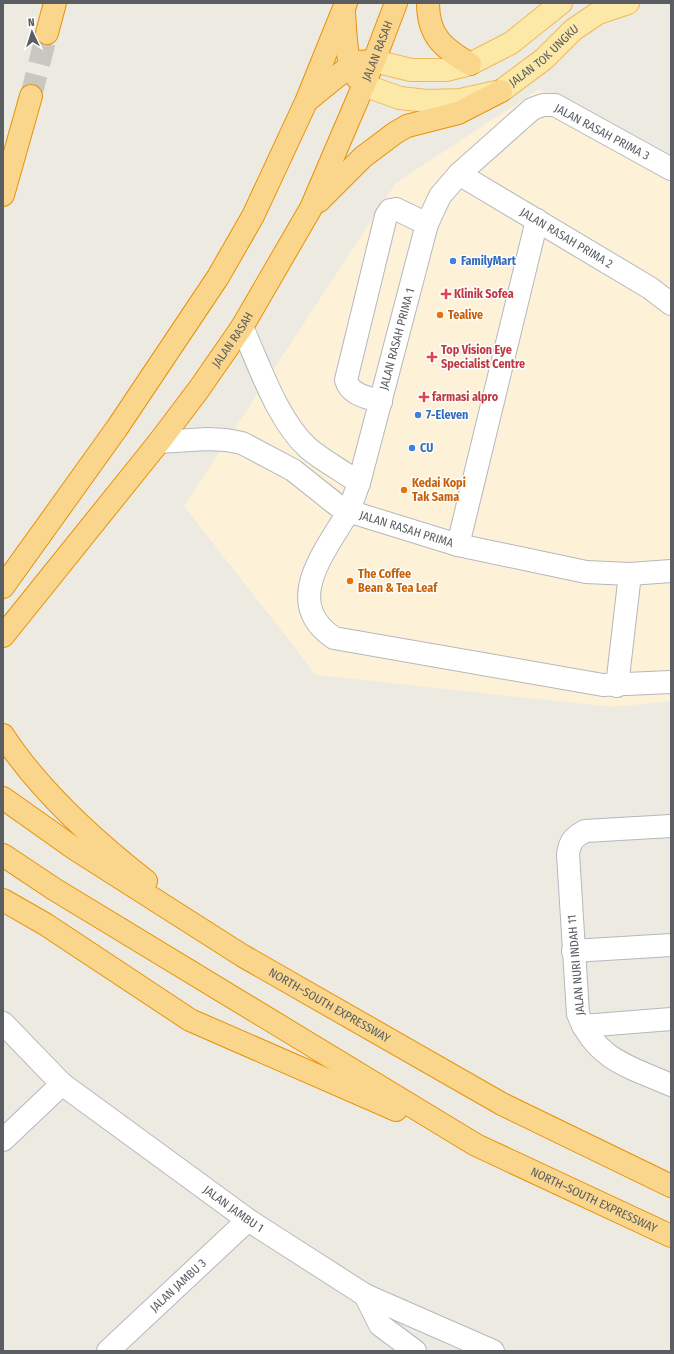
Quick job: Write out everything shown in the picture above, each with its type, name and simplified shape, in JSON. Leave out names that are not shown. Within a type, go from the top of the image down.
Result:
[{"type":"highway","points":[[46,33],[55,3]]},
{"type":"highway","name":"JALAN RASAH","points":[[3,636],[200,389],[242,326],[311,208],[374,61],[396,3]]},
{"type":"highway","points":[[428,3],[430,24],[435,36],[450,53],[470,64]]},
{"type":"highway","points":[[345,6],[348,53],[353,72],[363,85]]},
{"type":"highway","points":[[3,587],[117,428],[218,277],[253,216],[306,102],[345,6]]},
{"type":"highway","points":[[306,102],[351,65],[358,62],[374,61]]},
{"type":"highway","points":[[311,208],[363,157],[395,133],[407,126],[458,113],[501,91]]},
{"type":"highway","points":[[3,195],[31,96]]},
{"type":"highway","points":[[3,734],[31,773],[58,803],[131,869],[243,956]]},
{"type":"highway","name":"NORTH–SOUTH EXPRESSWAY","points":[[3,798],[75,849],[243,956],[502,1104],[671,1186]]},
{"type":"highway","name":"NORTH–SOUTH EXPRESSWAY","points":[[3,855],[54,889],[476,1145],[671,1236]]},
{"type":"highway","points":[[3,900],[45,924],[190,1020],[476,1145]]},
{"type":"main road","points":[[374,61],[411,70],[446,70],[470,64],[511,43],[561,3]]},
{"type":"main road","name":"JALAN TOK UNGKU","points":[[363,85],[400,98],[427,101],[460,100],[501,91],[544,59],[579,26],[598,13],[628,3]]},
{"type":"street","name":"JALAN RASAH PRIMA 3","points":[[459,174],[532,109],[543,105],[555,105],[671,169]]},
{"type":"street","name":"JALAN RASAH PRIMA 2","points":[[459,174],[650,288],[671,304]]},
{"type":"street","name":"JALAN RASAH PRIMA 1","points":[[459,174],[440,196],[427,224],[359,482],[348,511],[313,572],[308,589],[310,605],[317,622],[334,638],[604,686],[617,686]]},
{"type":"street","points":[[381,402],[352,391],[346,380],[386,216],[390,210],[396,209],[427,224]]},
{"type":"street","points":[[458,545],[537,220]]},
{"type":"street","points":[[242,326],[275,401],[291,426],[308,448],[359,482]]},
{"type":"street","name":"JALAN RASAH PRIMA","points":[[159,442],[207,439],[242,443],[292,470],[337,505],[348,511],[458,545],[586,572],[630,574],[671,571]]},
{"type":"street","points":[[630,574],[617,686],[671,682]]},
{"type":"street","name":"JALAN NURI INDAH 11","points":[[671,826],[585,831],[575,836],[570,842],[568,854],[578,1014],[583,1026],[613,1060],[671,1085]]},
{"type":"street","points":[[573,951],[671,945]]},
{"type":"street","points":[[583,1026],[671,1019]]},
{"type":"street","name":"JALAN JAMBU 1","points":[[3,1023],[62,1084],[248,1220],[365,1295],[493,1351]]},
{"type":"street","points":[[3,1140],[62,1084]]},
{"type":"street","name":"JALAN JAMBU 3","points":[[108,1351],[248,1220]]},
{"type":"street","points":[[365,1295],[380,1324],[415,1351]]},
{"type":"shaded area","points":[[539,89],[671,160],[671,701],[612,707],[316,675],[184,506],[396,183]]},
{"type":"tunnel","points":[[31,96],[47,33]]},
{"type":"place","name":"FamilyMart","points":[[453,261]]},
{"type":"place","name":"Klinik Sofea","points":[[446,294]]},
{"type":"place","name":"Tealive","points":[[440,315]]},
{"type":"place","name":"Top Vision Eye Specialist Centre","points":[[432,357]]},
{"type":"place","name":"farmasi alpro","points":[[424,397]]},
{"type":"place","name":"7-Eleven","points":[[418,415]]},
{"type":"place","name":"CU","points":[[412,448]]},
{"type":"place","name":"Kedai Kopi Tak Sama","points":[[404,490]]},
{"type":"place","name":"The Coffee Bean & Tea Leaf","points":[[350,581]]}]
